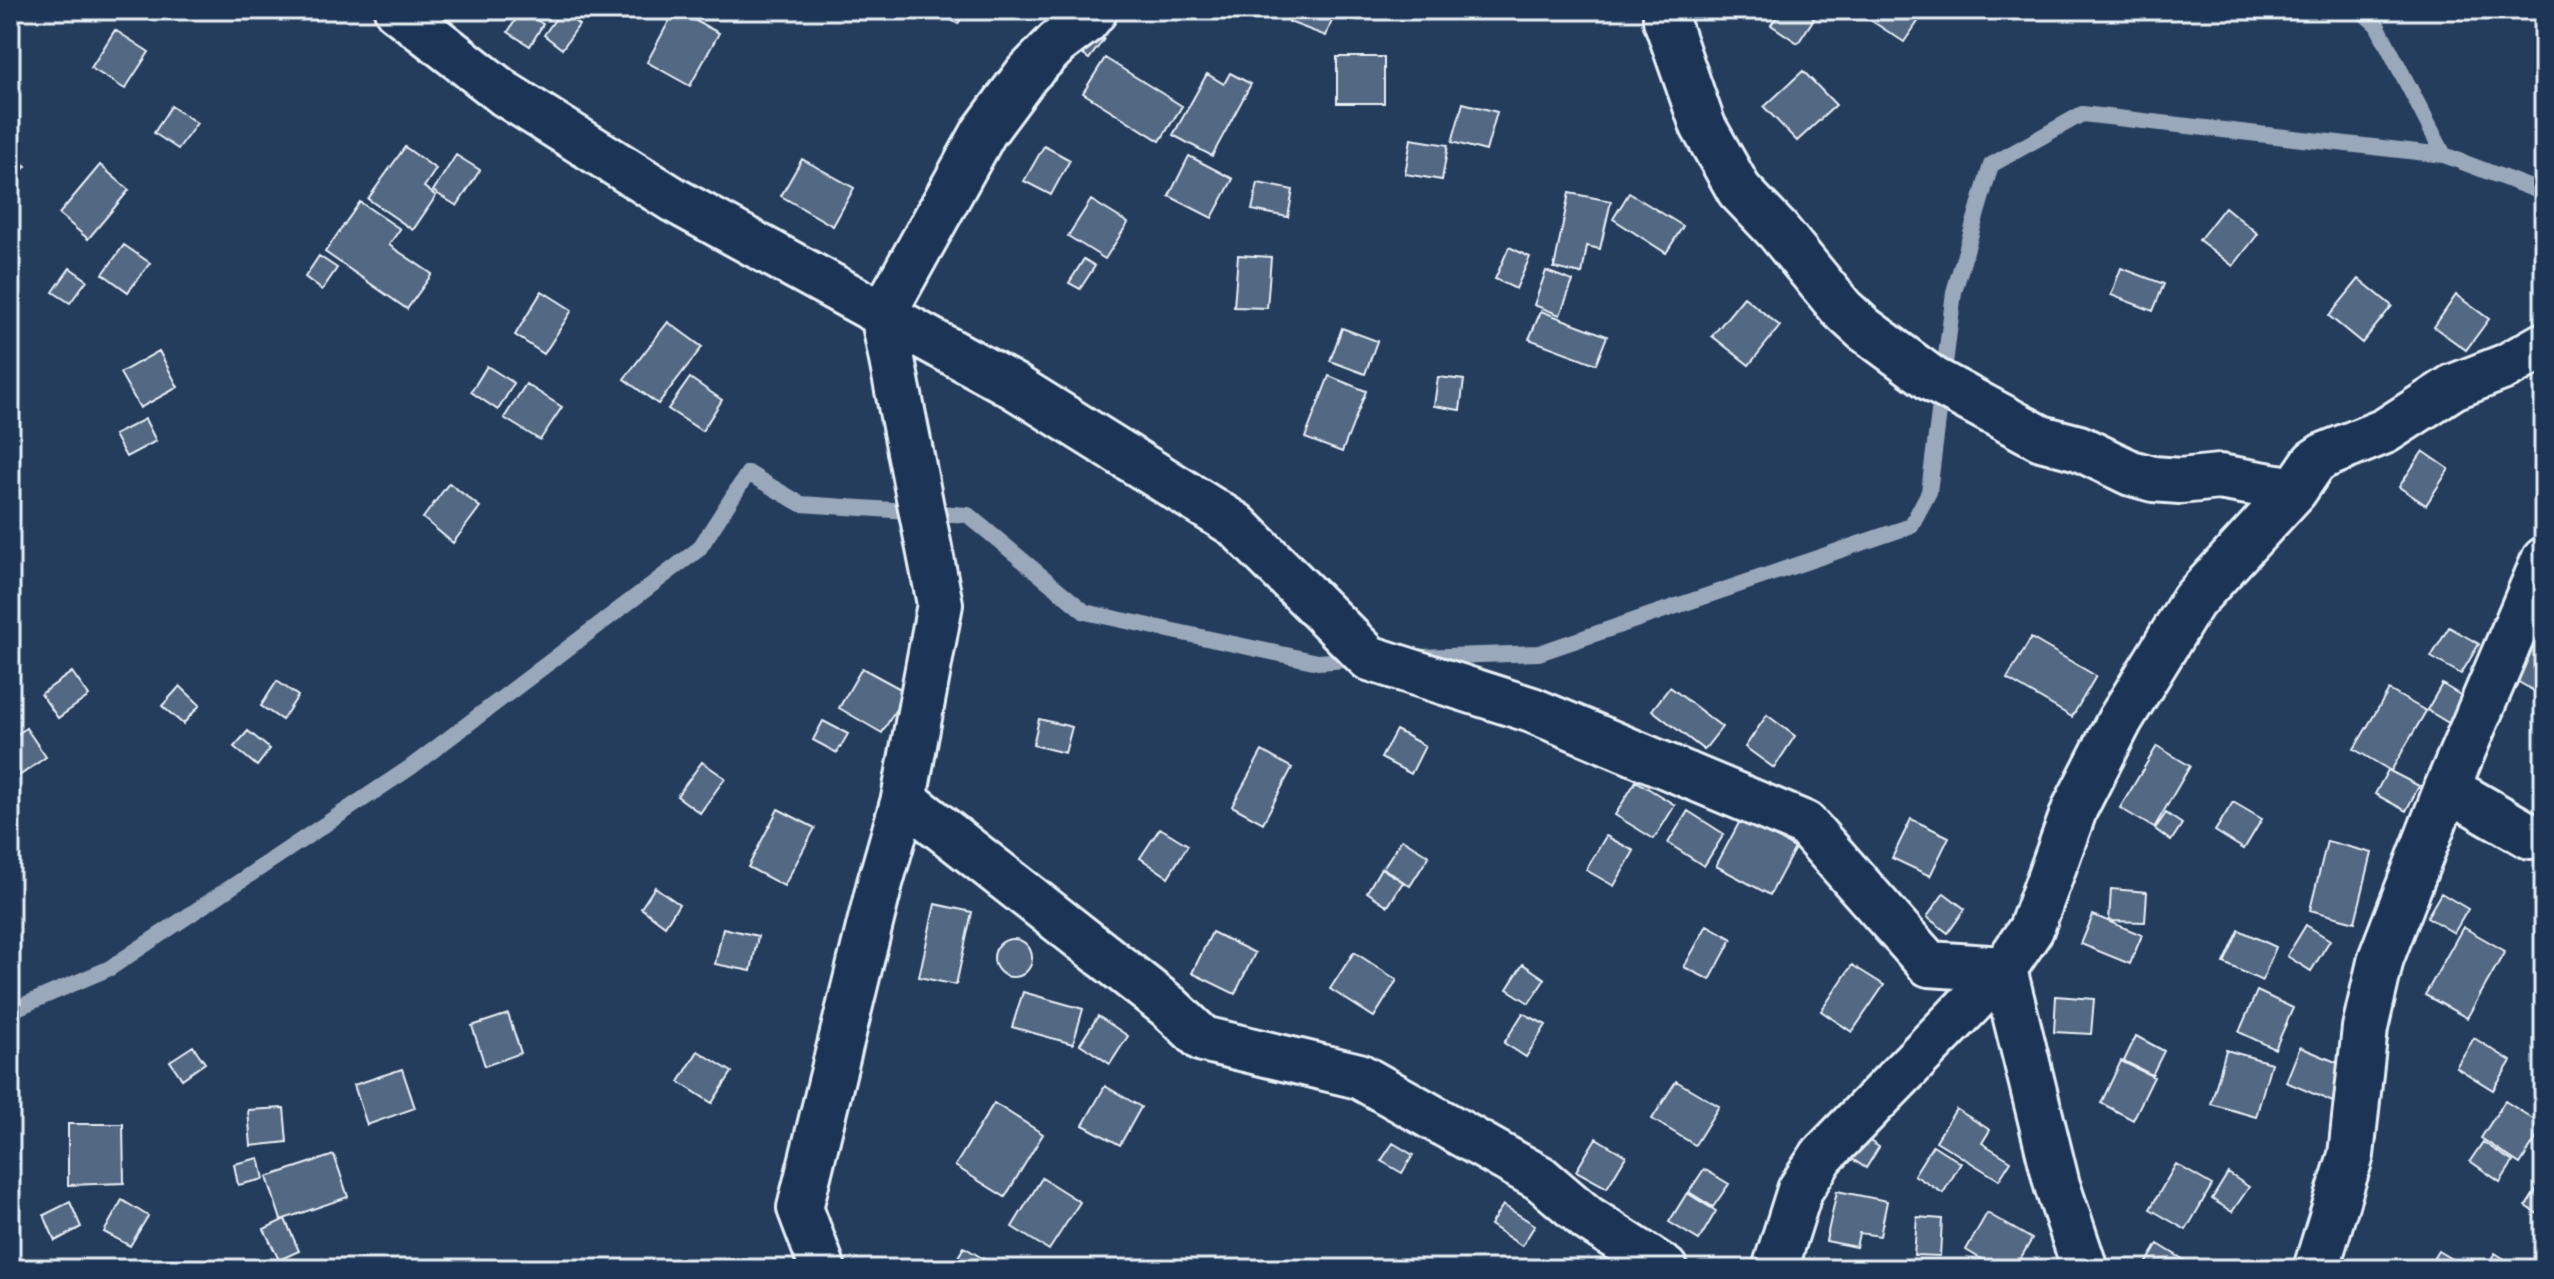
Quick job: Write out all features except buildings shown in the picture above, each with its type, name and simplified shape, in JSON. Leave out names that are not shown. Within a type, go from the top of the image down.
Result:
[{"type":"street","points":[[397,10],[518,102],[674,200],[1012,385],[1236,525],[1369,658],[1532,710],[1805,824],[1929,964],[2004,969]]},
{"type":"street","points":[[823,1269],[800,1208],[880,883],[904,799],[940,604],[883,314],[984,132],[1027,74],[1095,10]]},
{"type":"street","points":[[1666,10],[1670,31],[1703,126],[1739,190],[1778,231],[1842,309],[1864,329],[1932,379],[2041,438],[2079,448],[2131,473],[2180,481],[2219,477],[2295,490]]},
{"type":"street","points":[[1775,1269],[1800,1190],[1822,1156],[2004,969],[2031,929],[2075,808],[2120,720],[2193,601],[2295,490],[2314,462],[2385,431],[2453,387],[2507,366],[2544,345]]},
{"type":"street","points":[[2316,1269],[2351,1155],[2365,1028],[2381,958],[2447,788],[2541,578]]},
{"type":"street","points":[[2447,788],[2530,836],[2544,834]]},
{"type":"street","points":[[904,799],[1168,1006],[1203,1039],[1359,1076],[1540,1178],[1587,1218],[1665,1269]]},
{"type":"street","points":[[2004,969],[2057,1185],[2085,1269]]},
{"type":"waterway","points":[[2360,10],[2377,25],[2444,155]]},
{"type":"waterway","points":[[1417,657],[1539,653],[1911,526],[1929,492],[1954,292],[1991,165],[2082,114],[2444,155],[2544,193]]},
{"type":"waterway","points":[[10,1011],[110,968],[411,767],[699,549],[748,473],[801,504],[968,515],[1085,612],[1318,662],[1362,659]]}]
